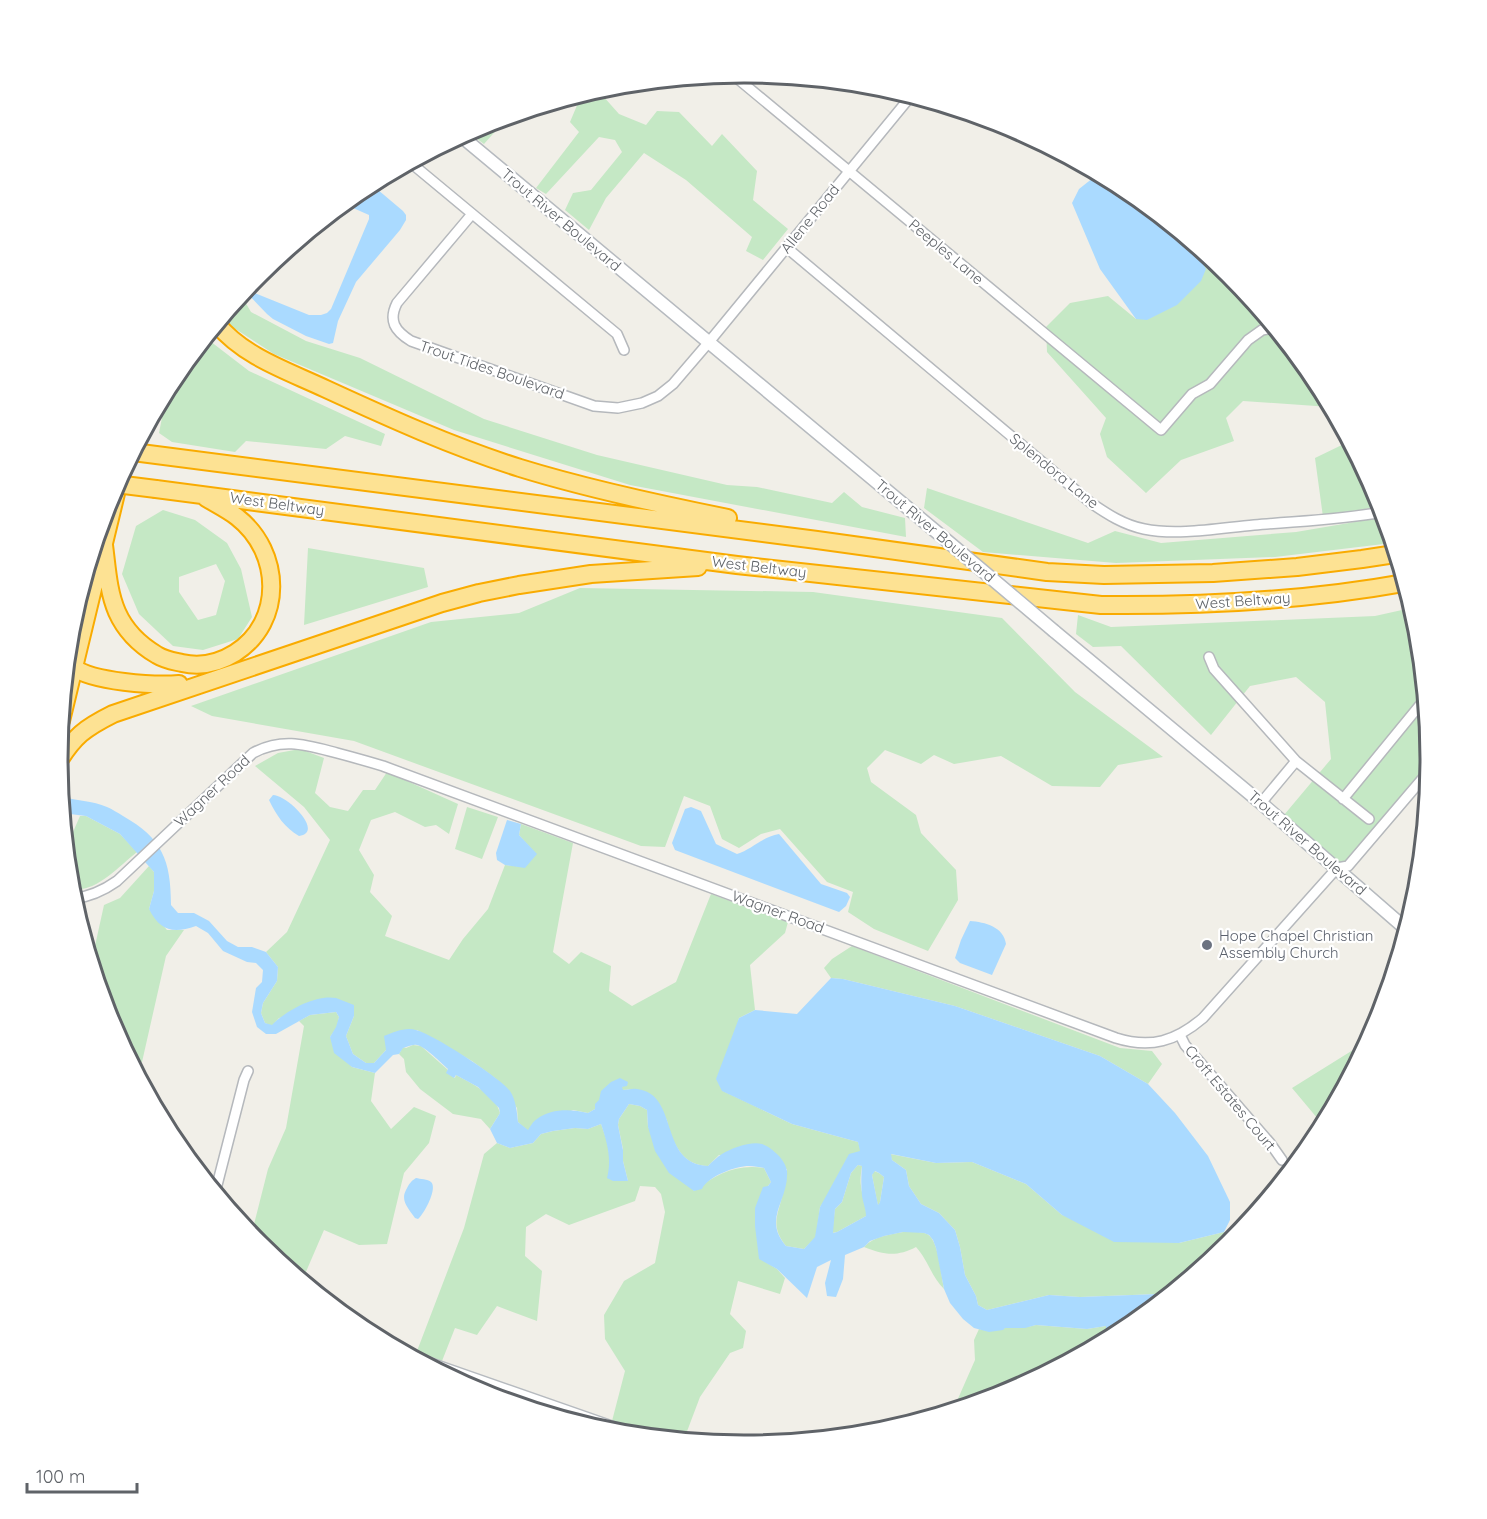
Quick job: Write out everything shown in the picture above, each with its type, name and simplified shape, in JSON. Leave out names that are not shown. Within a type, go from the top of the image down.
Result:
[{"type":"highway","points":[[222,330],[241,346],[262,359],[394,420],[459,447],[519,468],[583,486],[743,521],[817,540]]},
{"type":"highway","name":"West Beltway","points":[[141,453],[1047,572],[1104,575],[1213,573],[1266,570],[1388,555]]},
{"type":"highway","name":"West Beltway","points":[[126,485],[737,565],[1101,605],[1257,601],[1307,597],[1396,584]]},
{"type":"highway","points":[[104,545],[110,590],[117,613],[128,631],[146,648],[166,660],[191,665],[226,659],[257,633],[270,604],[272,579],[266,556],[249,529],[238,518],[200,494]]},
{"type":"highway","points":[[80,629],[107,531]]},
{"type":"highway","points":[[68,748],[92,724],[113,714],[442,603],[519,585],[591,574],[737,565]]},
{"type":"highway","points":[[74,665],[90,675],[135,683],[161,686],[200,683]]},
{"type":"street","name":"Peeples Lane","points":[[743,83],[1161,430],[1192,394],[1210,384],[1262,326]]},
{"type":"street","name":"Allene Road","points":[[709,342],[904,103]]},
{"type":"street","name":"Trout River Boulevard","points":[[468,143],[1261,803],[1399,923]]},
{"type":"street","points":[[417,168],[617,334],[624,350]]},
{"type":"street","name":"Trout Tides Boulevard","points":[[472,214],[393,310],[393,320],[399,333],[411,342],[594,406],[618,408],[642,404],[658,396],[673,384],[709,342]]},
{"type":"street","name":"Splendora Lane","points":[[787,248],[1109,516],[1145,529],[1168,531],[1311,521],[1373,513]]},
{"type":"street","points":[[1209,657],[1214,669],[1296,761],[1369,819]]},
{"type":"street","points":[[1343,799],[1417,708]]},
{"type":"street","name":"Wagner Road","points":[[82,897],[109,887],[253,753],[262,748],[282,744],[306,745],[369,761],[1123,1041],[1146,1043],[1166,1041],[1180,1035],[1192,1028],[1210,1011],[1337,868],[1348,866],[1419,783]]},
{"type":"street","points":[[1261,803],[1296,761]]},
{"type":"street","name":"Croft Estates Court","points":[[1180,1035],[1185,1045],[1282,1160]]},
{"type":"street","points":[[217,1183],[248,1071]]},
{"type":"green space","points":[[605,98],[619,114],[646,125],[657,111],[679,112],[712,146],[722,134],[757,171],[753,200],[788,229],[763,260],[746,251],[752,237],[686,180],[644,153],[606,198],[589,230],[565,210],[573,193],[591,190],[622,152],[615,140],[599,137],[546,194],[536,188],[579,132],[570,122],[577,105]]},
{"type":"green space","points":[[496,131],[484,144],[477,139]]},
{"type":"green space","points":[[1199,260],[1252,314],[1280,348],[1319,406],[1243,401],[1226,418],[1234,441],[1181,460],[1146,493],[1107,457],[1100,434],[1106,418],[1047,352],[1046,327],[1070,303],[1108,296],[1136,319]]},
{"type":"green space","points":[[245,303],[251,312],[306,341],[360,358],[484,419],[597,455],[727,485],[757,487],[832,503],[844,492],[862,507],[905,518],[906,537],[630,485],[454,430],[274,354],[231,326],[229,322]]},
{"type":"green space","points":[[212,342],[249,371],[385,434],[381,446],[345,436],[326,449],[246,441],[235,452],[172,442],[159,433],[163,413]]},
{"type":"green space","points":[[1341,445],[1371,508],[1323,517],[1315,458]]},
{"type":"green space","points":[[927,488],[1088,543],[1115,531],[1161,543],[1296,532],[1375,519],[1385,544],[1275,557],[1116,563],[983,552],[924,508]]},
{"type":"green space","points":[[163,510],[195,520],[227,543],[241,569],[252,617],[238,639],[203,650],[173,646],[139,614],[122,574],[136,526]],"holes":[[[216,564],[225,581],[216,615],[198,620],[179,592],[179,577]]]},
{"type":"green space","points":[[308,548],[424,568],[428,587],[304,625]]},
{"type":"green space","points":[[580,588],[813,592],[1002,618],[1075,692],[1163,757],[1118,765],[1100,787],[1052,786],[1001,756],[954,764],[934,755],[921,764],[885,750],[867,768],[871,782],[916,815],[921,833],[956,870],[958,900],[928,951],[874,929],[848,912],[853,892],[827,882],[780,829],[761,834],[739,848],[722,839],[710,806],[684,796],[665,847],[641,846],[354,741],[212,716],[191,706],[431,622],[519,613]]},
{"type":"green space","points":[[1402,610],[1414,671],[1420,760],[1419,787],[1348,871],[1284,815],[1331,759],[1325,702],[1296,677],[1250,686],[1211,735],[1121,646],[1093,647],[1076,634],[1078,615],[1111,627],[1375,616]]},
{"type":"green space","points":[[300,749],[324,758],[315,793],[330,807],[348,811],[363,790],[375,790],[387,772],[458,804],[449,834],[436,825],[425,827],[395,812],[371,820],[359,850],[374,875],[370,892],[392,916],[385,936],[449,960],[488,909],[505,865],[525,867],[536,854],[519,835],[521,824],[573,843],[553,952],[569,964],[581,952],[611,966],[609,991],[632,1006],[676,982],[711,894],[788,922],[785,933],[750,965],[755,1010],[739,1018],[723,1091],[792,1124],[858,1142],[861,1151],[820,1207],[816,1237],[804,1249],[786,1246],[778,1231],[776,1224],[787,1169],[719,1155],[708,1166],[688,1160],[676,1146],[666,1119],[658,1108],[636,1089],[622,1090],[628,1082],[599,1101],[595,1109],[588,1113],[573,1110],[528,1131],[518,1122],[517,1108],[495,1078],[472,1061],[417,1030],[386,1050],[374,1063],[366,1063],[353,1054],[346,1036],[354,1016],[354,1005],[279,1018],[272,1026],[265,1023],[261,1013],[263,1003],[277,981],[278,967],[266,952],[287,932],[330,840],[304,807],[255,766],[278,753]]},
{"type":"green space","points":[[467,807],[498,817],[482,859],[455,849]]},
{"type":"green space","points":[[80,816],[86,816],[120,834],[137,852],[106,878],[80,889],[72,835]]},
{"type":"green space","points":[[149,866],[154,872],[154,891],[149,909],[167,930],[184,930],[166,956],[142,1062],[137,1058],[119,1018],[103,977],[95,947],[104,905],[120,898]]},
{"type":"green space","points":[[852,946],[1120,1048],[1152,1051],[1162,1064],[1148,1084],[1100,1056],[955,1006],[831,978],[824,968],[832,959]]},
{"type":"green space","points":[[336,1012],[339,1017],[337,1027],[330,1037],[352,1067],[375,1073],[371,1101],[391,1129],[414,1107],[436,1116],[429,1143],[404,1173],[387,1244],[359,1245],[324,1230],[305,1274],[254,1226],[268,1169],[286,1128],[304,1026],[299,1021],[310,1015]]},
{"type":"green space","points":[[421,1046],[448,1070],[447,1073],[455,1078],[456,1075],[475,1086],[494,1101],[500,1113],[490,1129],[481,1119],[453,1114],[420,1089],[406,1072],[404,1059],[399,1054],[403,1047]]},
{"type":"green space","points":[[1353,1050],[1353,1050],[1317,1118],[1292,1088]]},
{"type":"green space","points":[[629,1104],[647,1110],[648,1127],[694,1191],[719,1175],[735,1169],[764,1168],[771,1182],[768,1186],[759,1258],[777,1269],[785,1278],[780,1294],[738,1281],[730,1314],[746,1331],[743,1348],[730,1353],[700,1397],[686,1433],[655,1430],[612,1421],[625,1371],[605,1339],[604,1315],[624,1281],[655,1263],[665,1212],[661,1194],[655,1187],[640,1186],[635,1201],[569,1225],[546,1214],[526,1227],[525,1256],[542,1271],[537,1321],[497,1306],[477,1335],[455,1328],[442,1361],[417,1351],[464,1228],[484,1154],[497,1143],[510,1148],[533,1143],[541,1134],[575,1128],[588,1129],[601,1124],[607,1141],[611,1165],[628,1181],[623,1161],[619,1119]]},
{"type":"green space","points":[[890,1154],[936,1163],[972,1162],[1026,1184],[1062,1215],[1179,1243],[1227,1232],[1157,1294],[1080,1297],[1049,1295],[987,1310],[978,1305],[965,1275],[955,1230],[939,1213],[921,1204],[909,1186],[906,1170],[892,1160]]},
{"type":"green space","points":[[858,1165],[862,1166],[861,1184],[866,1216],[832,1233],[835,1209],[842,1202],[851,1173]]},
{"type":"green space","points":[[874,1171],[884,1177],[878,1206],[872,1175]]},
{"type":"green space","points":[[903,1232],[921,1232],[931,1238],[937,1251],[944,1289],[916,1247],[890,1254],[864,1247],[877,1238]]},
{"type":"green space","points":[[1036,1325],[1087,1329],[1106,1326],[1106,1330],[1042,1366],[957,1401],[975,1360],[974,1340],[979,1329]]},
{"type":"water","points":[[1091,180],[1155,223],[1203,263],[1206,269],[1201,281],[1177,305],[1147,320],[1136,319],[1100,269],[1072,203],[1079,189]]},
{"type":"water","points":[[379,191],[403,211],[406,220],[356,282],[338,321],[333,343],[329,344],[306,336],[273,319],[251,297],[254,293],[309,315],[327,313],[331,309],[369,215],[353,208]]},
{"type":"water","points":[[273,795],[287,801],[301,814],[308,828],[306,833],[299,836],[281,821],[269,800]]},
{"type":"water","points":[[69,798],[102,805],[136,824],[147,833],[162,852],[169,875],[171,905],[178,913],[194,913],[209,921],[227,941],[238,947],[252,947],[266,952],[278,967],[277,981],[263,1003],[261,1013],[265,1023],[272,1025],[301,1005],[328,997],[354,1005],[354,1016],[346,1036],[353,1054],[366,1063],[374,1063],[386,1050],[384,1036],[408,1029],[424,1033],[465,1057],[504,1085],[514,1098],[518,1122],[528,1130],[543,1115],[555,1111],[569,1110],[588,1113],[595,1109],[601,1091],[620,1078],[628,1082],[627,1086],[622,1087],[623,1090],[637,1089],[650,1094],[659,1103],[675,1142],[682,1154],[692,1162],[708,1166],[726,1152],[753,1143],[764,1145],[778,1155],[787,1171],[787,1182],[778,1209],[776,1227],[786,1246],[804,1249],[815,1237],[820,1207],[849,1154],[860,1151],[858,1142],[792,1124],[722,1091],[716,1079],[739,1018],[755,1010],[797,1014],[831,978],[955,1006],[1100,1056],[1148,1084],[1175,1113],[1208,1156],[1230,1202],[1230,1220],[1224,1232],[1179,1243],[1114,1242],[1062,1215],[1026,1184],[972,1162],[936,1163],[891,1154],[892,1160],[906,1170],[909,1186],[921,1204],[939,1213],[955,1230],[965,1275],[978,1305],[987,1310],[1049,1295],[1080,1297],[1157,1294],[1106,1330],[1106,1326],[1087,1329],[1036,1325],[989,1332],[974,1328],[950,1303],[944,1289],[936,1248],[929,1235],[903,1232],[870,1241],[864,1247],[845,1255],[843,1279],[836,1297],[827,1296],[825,1283],[831,1260],[817,1267],[807,1298],[777,1269],[759,1259],[755,1208],[763,1187],[768,1186],[771,1182],[764,1168],[749,1166],[730,1170],[710,1180],[702,1189],[694,1191],[669,1173],[655,1151],[648,1127],[647,1110],[629,1104],[619,1119],[618,1125],[628,1181],[613,1181],[607,1178],[609,1157],[601,1124],[588,1129],[575,1128],[541,1134],[533,1143],[510,1148],[497,1143],[490,1129],[500,1113],[499,1108],[478,1087],[456,1075],[454,1078],[446,1073],[448,1069],[421,1046],[413,1045],[403,1048],[399,1054],[393,1055],[375,1073],[352,1067],[334,1053],[330,1037],[339,1017],[336,1012],[310,1015],[276,1034],[266,1034],[257,1027],[252,1012],[256,988],[262,982],[263,970],[256,963],[247,962],[223,951],[208,933],[196,926],[174,930],[158,922],[149,909],[154,891],[154,872],[120,834],[86,816],[70,814]],"holes":[[[858,1165],[862,1166],[861,1181],[866,1216],[833,1233],[835,1209],[842,1202],[851,1173]],[[875,1171],[884,1177],[878,1205],[872,1175]]]},
{"type":"water","points":[[691,807],[701,811],[716,844],[737,854],[768,837],[779,834],[821,884],[847,893],[850,897],[846,906],[839,912],[675,850],[672,843],[685,809]]},
{"type":"water","points":[[507,820],[521,824],[519,835],[537,854],[525,868],[505,865],[497,860],[496,853]]},
{"type":"water","points":[[970,921],[993,926],[1002,933],[1006,944],[992,975],[960,963],[955,958]]},
{"type":"water","points":[[416,1178],[428,1180],[433,1185],[429,1201],[418,1219],[408,1208],[404,1198],[408,1186]]},
{"type":"place","name":"Hope Chapel Christian Assembly Church","points":[[1207,945]]}]
